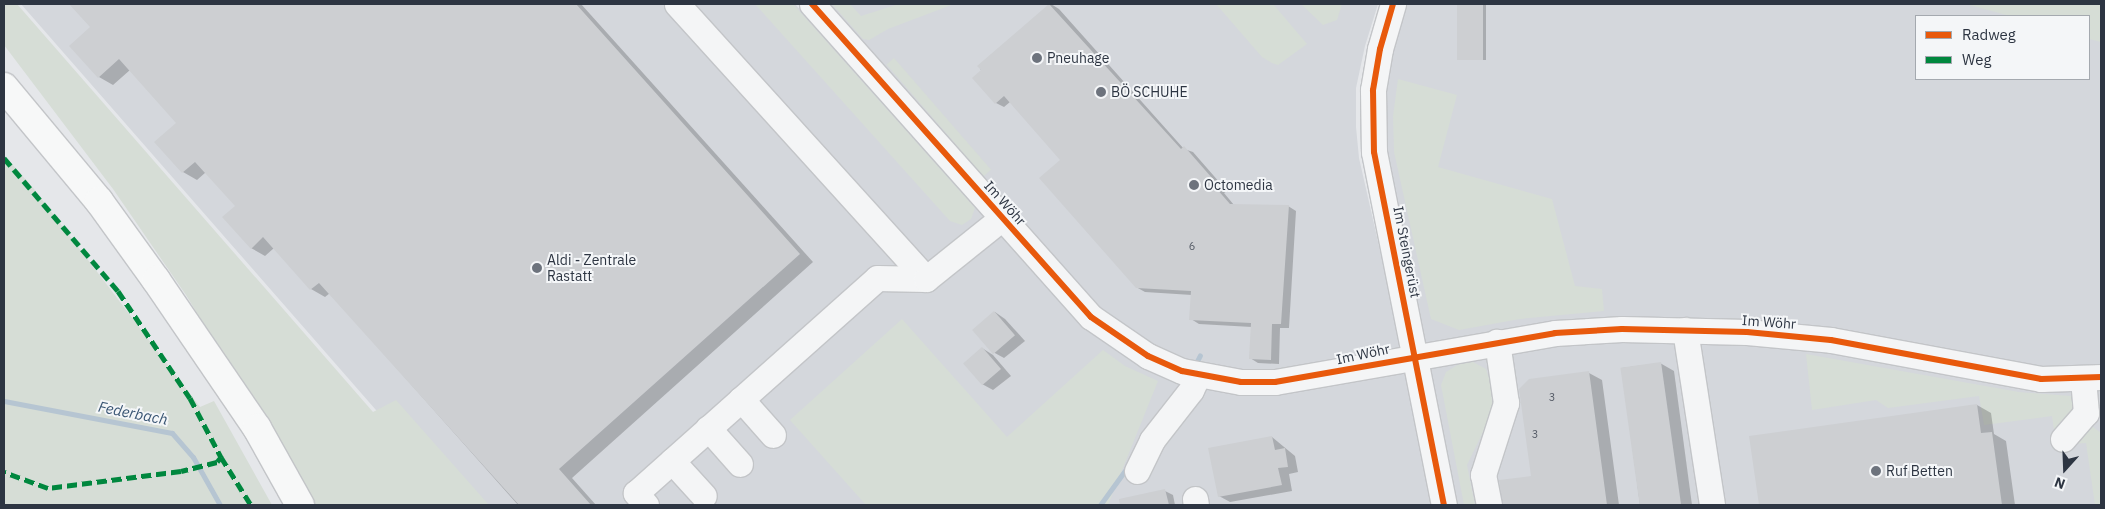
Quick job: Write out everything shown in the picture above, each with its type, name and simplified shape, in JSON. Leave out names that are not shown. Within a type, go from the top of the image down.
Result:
[{"type":"main road","points":[[4,87],[99,201],[156,280],[257,428],[300,505]]},
{"type":"main road","points":[[4,115],[156,280]]},
{"type":"street","points":[[677,4],[926,279]]},
{"type":"street","name":"Im Wöhr","points":[[812,4],[1002,218],[1103,326],[1148,356],[1198,375],[1241,382],[1275,382],[1310,378],[1415,356],[1555,333],[1685,330],[1785,344],[1896,350],[2041,379],[2092,378]]},
{"type":"street","name":"Im Steingerüst","points":[[1393,4],[1380,49],[1372,124],[1374,152],[1444,505]]},
{"type":"street","points":[[646,505],[636,493],[877,278],[926,279],[1002,218]]},
{"type":"street","points":[[1685,330],[1712,505]]},
{"type":"street","points":[[1488,505],[1483,475],[1506,403],[1496,342]]},
{"type":"street","points":[[1137,472],[1152,440],[1191,390],[1198,375]]},
{"type":"street","points":[[2062,438],[2094,416],[2092,378]]},
{"type":"street","points":[[741,400],[773,435]]},
{"type":"street","points":[[708,428],[740,464]]},
{"type":"street","points":[[672,461],[704,496]]},
{"type":"shaded area","points":[[4,4],[17,4],[373,412],[396,400],[489,505],[313,505],[186,295],[113,189],[4,45]]},
{"type":"shaded area","points":[[21,4],[795,4],[1064,299],[1157,372],[1223,392],[1282,391],[1411,365],[1439,505],[459,505]]},
{"type":"shaded area","points":[[755,4],[793,4],[975,208],[971,219],[962,225],[950,221]]},
{"type":"shaded area","points":[[826,4],[1378,4],[1365,46],[1356,88],[1356,127],[1359,158],[1402,347],[1302,369],[1256,372],[1192,361],[1136,337],[1107,317]]},
{"type":"shaded area","points":[[832,4],[850,4],[861,16],[899,4],[954,4],[888,29],[869,40],[863,39]]},
{"type":"shaded area","points":[[1216,4],[1273,4],[1307,44],[1278,65],[1272,63],[1262,57]]},
{"type":"shaded area","points":[[1301,4],[1342,4],[1337,20],[1323,25]]},
{"type":"shaded area","points":[[1404,4],[2101,4],[2101,505],[1455,505],[1384,152],[1383,92],[1389,50]]},
{"type":"shaded area","points":[[1966,4],[2101,4],[2101,42],[2090,39],[2090,15],[2006,15]]},
{"type":"shaded area","points":[[894,58],[991,170],[984,176],[886,65]]},
{"type":"shaded area","points":[[1398,79],[1457,95],[1438,167],[1552,199],[1575,286],[1602,289],[1604,311],[1520,319],[1459,330],[1431,319],[1394,152],[1393,116]]},
{"type":"shaded area","points":[[4,155],[34,189],[200,407],[214,401],[272,505],[4,505]]},
{"type":"shaded area","points":[[902,319],[1007,437],[1103,350],[1125,366],[1158,381],[1108,505],[866,505],[790,420]]},
{"type":"shaded area","points":[[1806,354],[2019,392],[2071,396],[2075,408],[2066,421],[2054,430],[2052,416],[1984,425],[1979,396],[1888,408],[1876,400],[1812,410]]},
{"type":"shaded area","points":[[1473,362],[1486,369],[1494,394],[1493,411],[1467,465],[1475,505],[1464,505],[1441,385],[1446,372],[1459,364]]},
{"type":"shaded area","points":[[2093,427],[2101,433],[2101,505],[2095,505],[2086,443],[2074,444],[2085,428]]},
{"type":"building","name":"Aldi - Zentrale Rastatt","points":[[69,4],[576,4],[800,254],[559,469],[591,505],[519,505],[319,283],[310,290],[263,237],[251,249],[222,217],[235,206],[195,162],[182,173],[154,142],[176,123],[119,59],[98,78],[69,46],[90,27]]},
{"type":"building","points":[[1049,4],[1181,149],[1184,146],[1219,186],[1216,188],[1230,204],[1289,205],[1281,324],[1272,324],[1271,360],[1249,359],[1251,323],[1189,320],[1191,291],[1136,288],[1039,178],[1060,160],[1004,96],[995,104],[972,78],[981,70],[977,66]]},
{"type":"building","points":[[1457,4],[1483,4],[1483,60],[1457,60]]},
{"type":"building","points":[[994,311],[1015,335],[993,354],[972,330]]},
{"type":"building","points":[[982,347],[1001,369],[982,385],[963,363]]},
{"type":"building","points":[[1661,362],[1681,505],[1640,505],[1620,368]]},
{"type":"building","points":[[1589,371],[1607,505],[1503,505],[1499,480],[1531,476],[1519,389],[1529,379]]},
{"type":"building","name":"Ruf Betten","points":[[1977,404],[1981,433],[1992,432],[2002,505],[1759,505],[1749,436]]},
{"type":"building","points":[[1272,436],[1275,450],[1285,448],[1288,467],[1278,468],[1282,485],[1218,497],[1208,448]]},
{"type":"building","points":[[1165,489],[1169,505],[1120,505],[1119,499]]},
{"type":"waterway","points":[[1194,367],[1200,355]]},
{"type":"waterway","name":"Federbach","points":[[4,401],[172,433],[193,457],[220,505]]},
{"type":"waterway","points":[[1100,505],[1129,465]]},
{"type":"marked path","points":[[4,158],[118,291],[190,398],[221,457],[217,462],[181,471],[48,488],[4,472]]},
{"type":"marked path","points":[[221,457],[251,505]]},
{"type":"cycle path","points":[[812,4],[1091,317],[1148,356],[1182,371],[1241,382],[1275,382],[1555,333],[1622,329],[1747,332],[1831,340],[2041,379],[2101,377]]},
{"type":"cycle path","points":[[1393,4],[1380,49],[1373,90],[1374,152],[1444,505]]},
{"type":"place","name":"Pneuhage","points":[[1037,58]]},
{"type":"place","name":"BÖ SCHUHE","points":[[1101,92]]},
{"type":"place","name":"Octomedia","points":[[1194,185]]},
{"type":"place","name":"Aldi - Zentrale Rastatt","points":[[537,268]]},
{"type":"place","name":"Ruf Betten","points":[[1876,471]]}]
